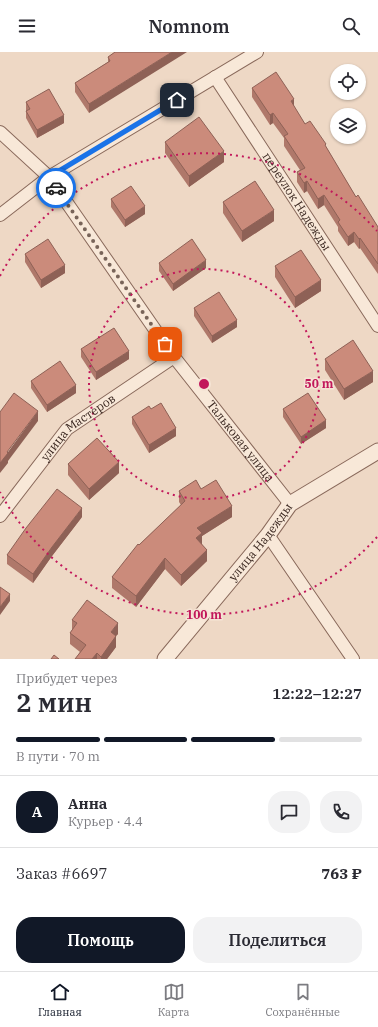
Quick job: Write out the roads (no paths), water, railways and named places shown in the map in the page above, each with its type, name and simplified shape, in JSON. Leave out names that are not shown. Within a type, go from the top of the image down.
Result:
[{"type":"street","points":[[0,215],[49,177],[258,52]]},
{"type":"street","name":"переулок Надежды","points":[[215,78],[378,326]]},
{"type":"street","name":"Тальковая улица","points":[[0,132],[49,177],[174,357],[290,504]]},
{"type":"street","name":"улица Мастеров","points":[[0,516],[67,429],[174,357]]},
{"type":"street","name":"улица Надежды","points":[[165,659],[268,535],[290,504],[378,451]]},
{"type":"street","points":[[268,535],[353,659]]}]
